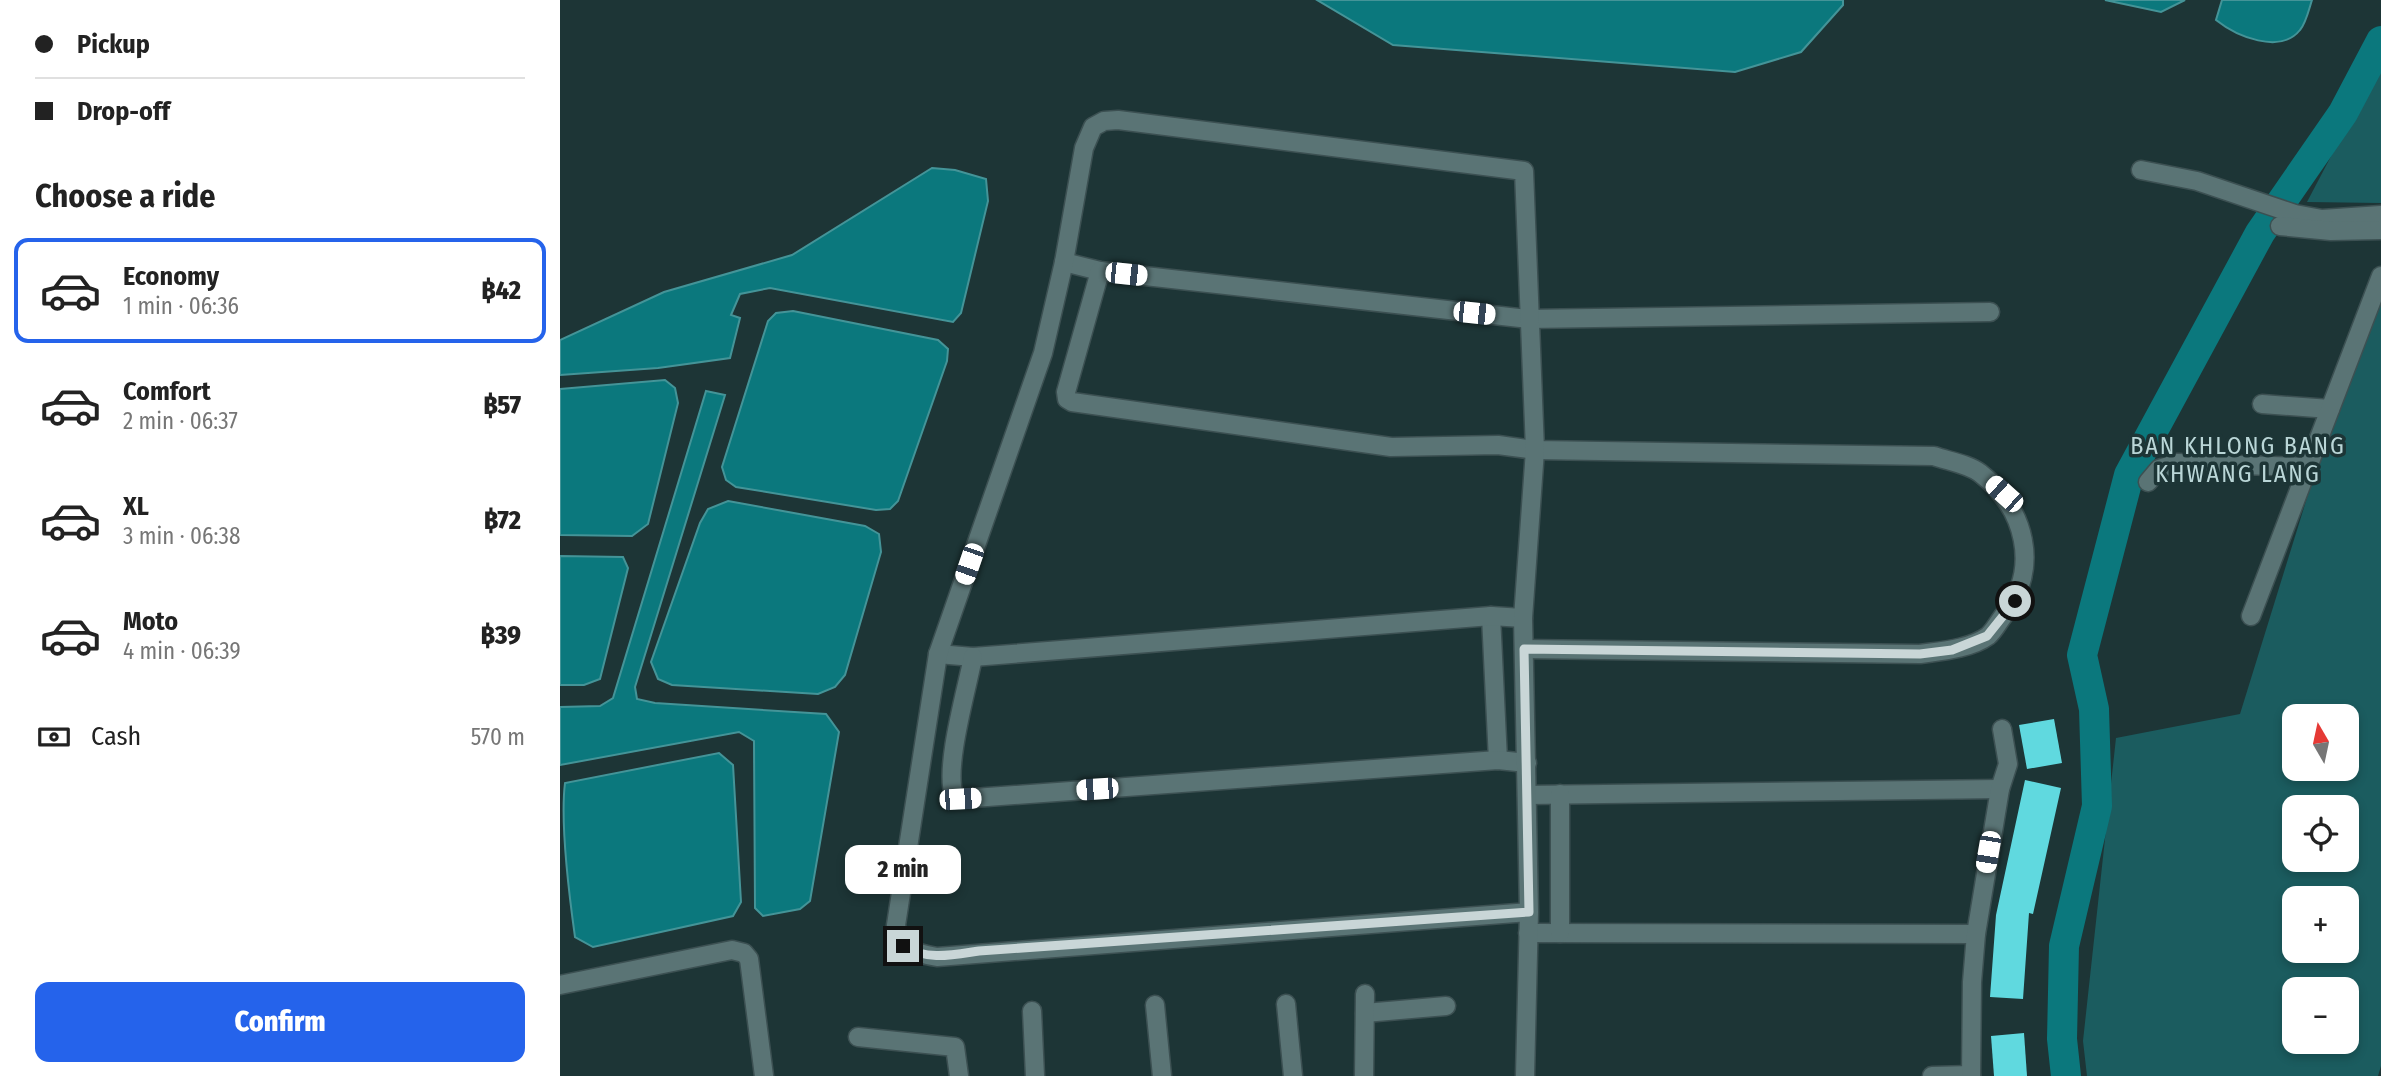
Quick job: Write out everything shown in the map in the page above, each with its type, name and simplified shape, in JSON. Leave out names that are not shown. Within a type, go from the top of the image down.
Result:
[{"type":"street","points":[[1525,1076],[1529,912],[1523,618],[1535,450],[1524,171],[1118,120],[1104,121],[1093,127],[1088,136],[1043,353],[938,654],[896,925],[898,938],[903,946],[915,953],[936,957],[979,951],[1529,912]]},
{"type":"street","points":[[2141,170],[2197,181],[2295,214],[2322,219],[2381,215]]},
{"type":"street","points":[[2280,226],[2331,231],[2381,230]]},
{"type":"street","points":[[1064,262],[1100,271],[1528,319],[1990,313]]},
{"type":"street","points":[[1100,271],[1066,392],[1067,399],[1072,402],[1391,447],[1498,445],[1535,450],[1934,456],[1977,470],[2004,494],[2022,528],[2026,565],[2015,601],[1987,636],[1952,650],[1920,654],[1524,649]]},
{"type":"street","points":[[2251,616],[2381,276]]},
{"type":"street","points":[[2262,404],[2330,409]]},
{"type":"street","points":[[2148,482],[2158,469],[2177,463],[2307,467]]},
{"type":"street","points":[[938,654],[973,657],[1491,616],[1523,618]]},
{"type":"street","points":[[1491,616],[1498,760]]},
{"type":"street","points":[[973,657],[953,760],[951,786],[954,796],[960,799],[1498,760],[1527,764]]},
{"type":"street","points":[[1932,1076],[1971,1076],[1972,982],[1976,934],[2000,789],[2008,764],[2002,729]]},
{"type":"street","points":[[1527,795],[2000,789]]},
{"type":"street","points":[[1560,794],[1560,933]]},
{"type":"street","points":[[1528,933],[1976,934]]},
{"type":"street","points":[[560,985],[732,950],[744,953],[749,959],[764,1076]]},
{"type":"street","points":[[1364,1076],[1365,994]]},
{"type":"street","points":[[1286,1004],[1293,1076]]},
{"type":"street","points":[[1154,1005],[1161,1076]]},
{"type":"street","points":[[1365,1013],[1446,1006]]},
{"type":"street","points":[[1032,1011],[1035,1076]]},
{"type":"street","points":[[859,1037],[955,1047],[959,1076]]},
{"type":"shaded area","points":[[1317,0],[1843,0],[1843,5],[1801,52],[1735,72],[1393,45]]},
{"type":"shaded area","points":[[2105,0],[2185,0],[2161,12]]},
{"type":"shaded area","points":[[2222,0],[2312,0],[2300,30],[2281,41],[2270,42],[2246,37],[2216,20]]},
{"type":"shaded area","points":[[2381,61],[2381,203],[2307,202]]},
{"type":"shaded area","points":[[932,168],[955,170],[986,179],[988,201],[961,313],[953,322],[770,288],[740,294],[731,315],[740,318],[730,358],[658,368],[560,375],[560,340],[664,292],[792,255]]},
{"type":"shaded area","points":[[2381,278],[2381,1066],[2378,1076],[2087,1076],[2083,1041],[2116,738],[2240,714],[2315,472]]},
{"type":"shaded area","points":[[793,311],[938,340],[948,349],[947,361],[898,501],[890,509],[876,510],[736,487],[726,480],[722,467],[768,321],[776,313]]},
{"type":"shaded area","points":[[665,380],[675,388],[678,403],[648,524],[632,536],[560,535],[560,389]]},
{"type":"shaded area","points":[[706,391],[725,395],[635,687],[637,699],[655,703],[826,714],[839,732],[810,901],[800,909],[763,916],[755,908],[754,741],[739,732],[560,765],[560,707],[600,706],[613,698]]},
{"type":"shaded area","points":[[728,501],[865,526],[879,534],[881,552],[845,675],[835,687],[818,694],[672,685],[658,679],[651,662],[700,523],[708,509]]},
{"type":"shaded area","points":[[560,556],[623,557],[628,568],[600,679],[584,685],[560,685]]},
{"type":"shaded area","points":[[719,753],[733,765],[741,902],[733,916],[593,947],[575,937],[564,838],[565,783]]},
{"type":"building","points":[[2054,719],[2062,763],[2027,769],[2019,725]]},
{"type":"building","points":[[2025,780],[2061,788],[2033,914],[2029,913],[2023,999],[1990,997],[1996,915]]},
{"type":"building","points":[[2024,1033],[2027,1076],[1994,1076],[1991,1036]]},
{"type":"waterway","points":[[2066,1076],[2062,1039],[2064,946],[2097,806],[2094,709],[2082,655],[2129,475],[2260,233],[2343,113],[2381,41]]},
{"type":"district","name":"BAN KHLONG BANG KHWANG LANG","points":[[2238,460]]},
{"type":"route","points":[[903,946],[915,953],[936,957],[979,951],[1529,912],[1524,649],[1920,654],[1952,650],[1987,636],[2015,601]]}]
